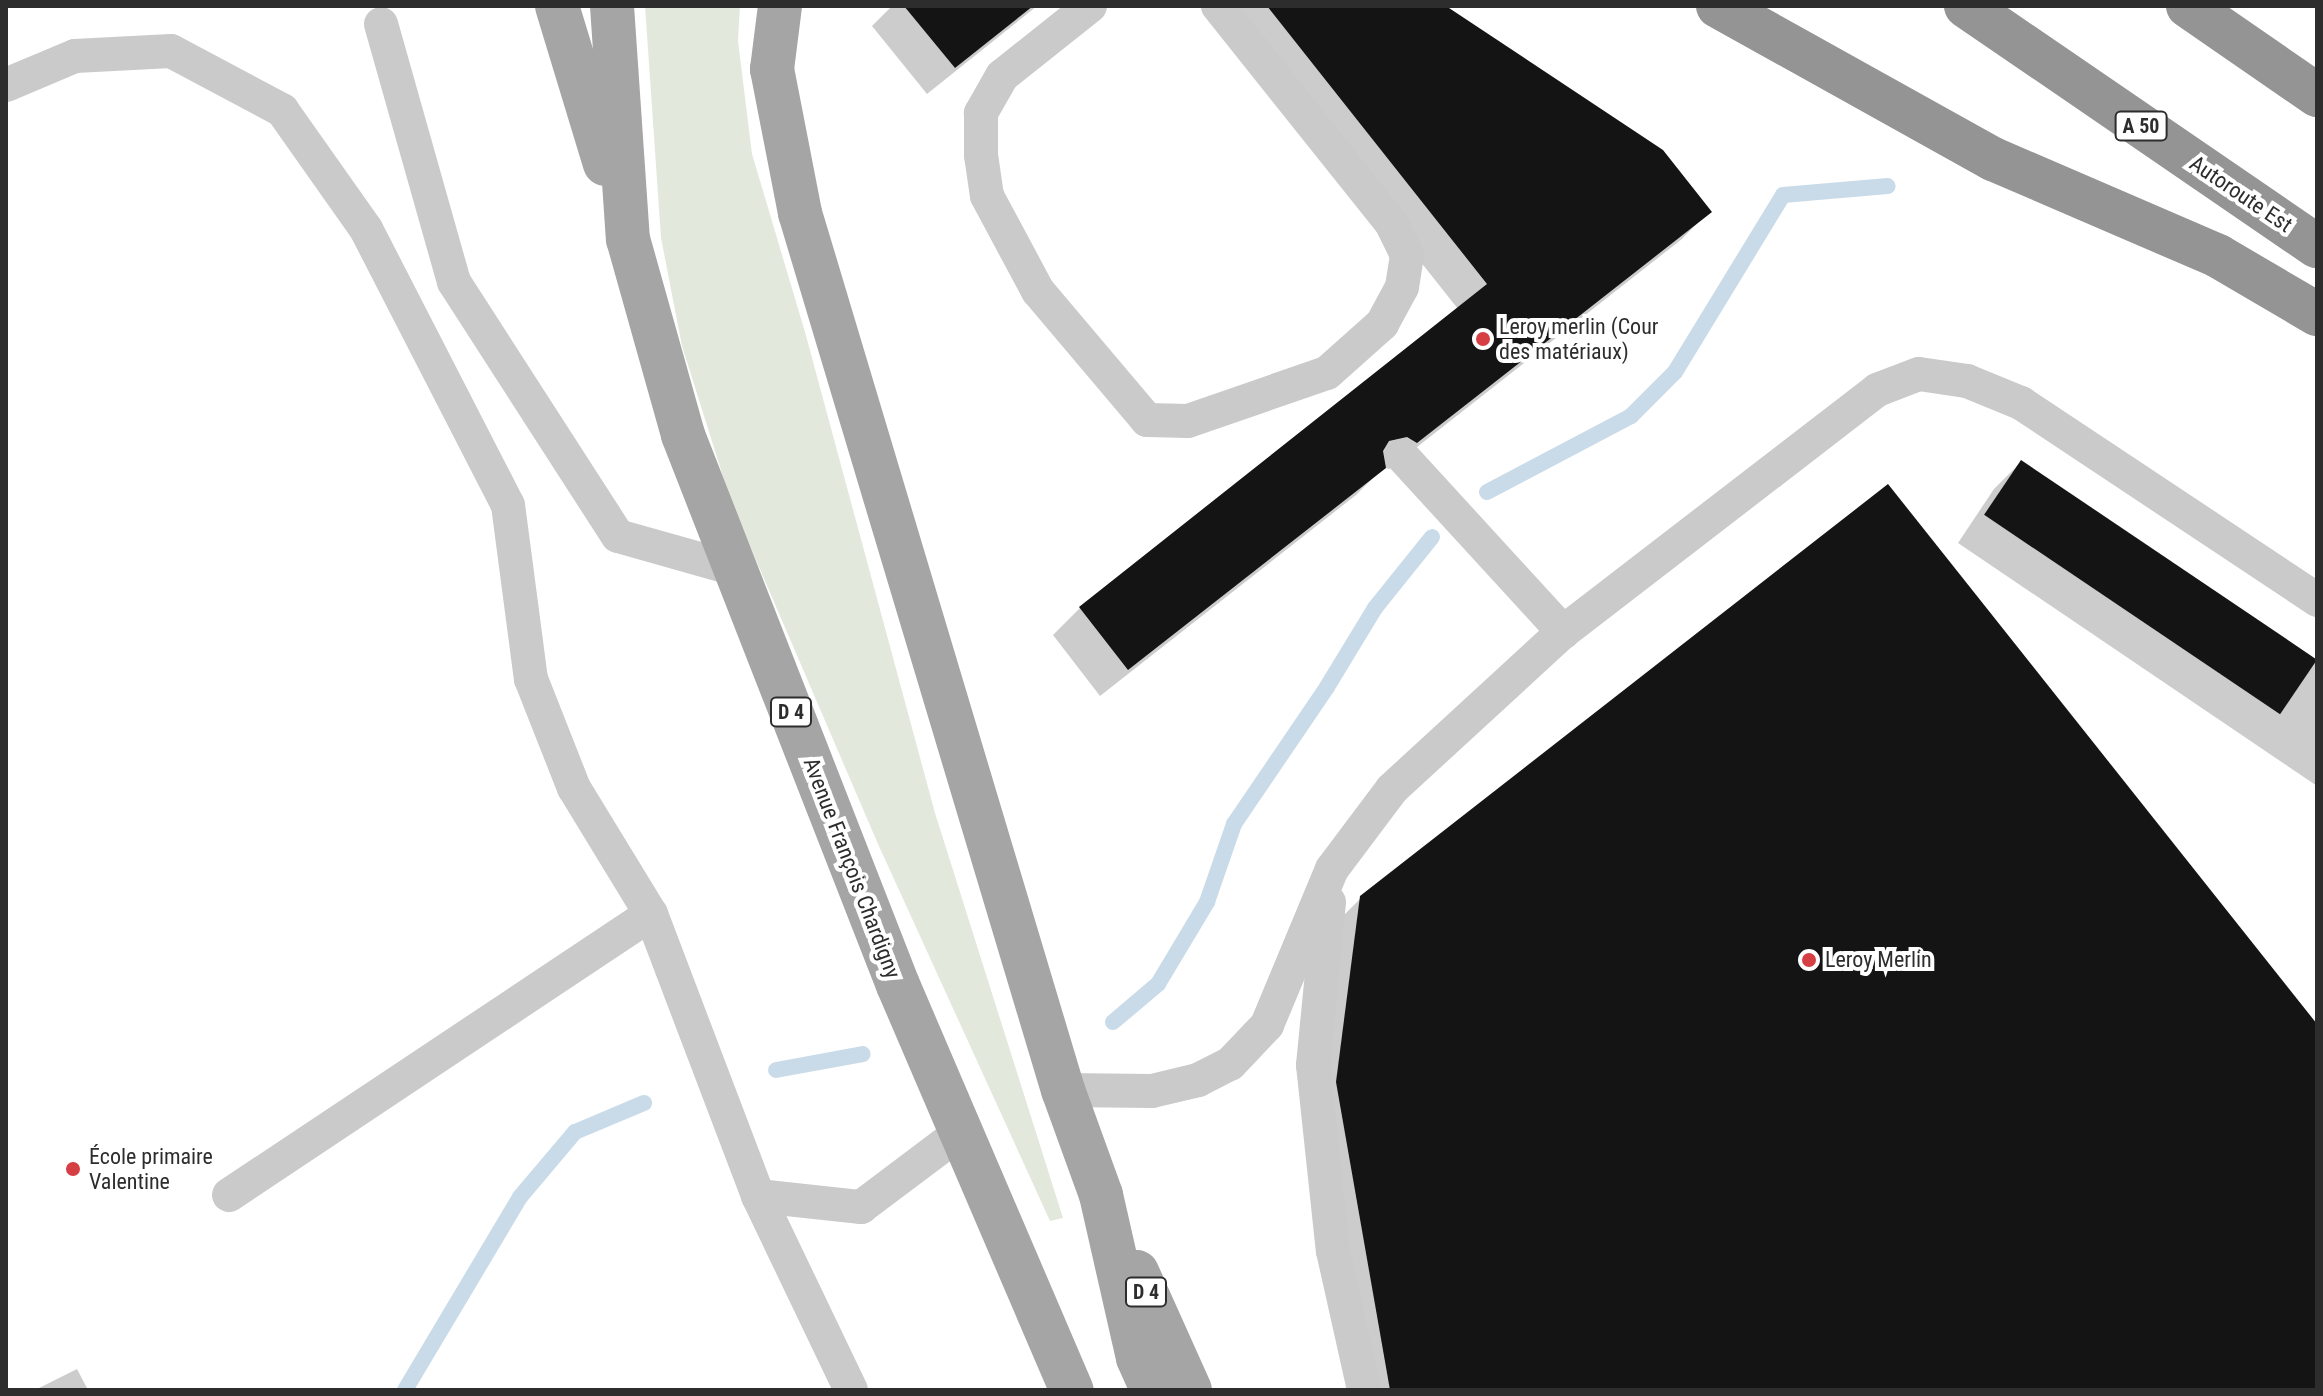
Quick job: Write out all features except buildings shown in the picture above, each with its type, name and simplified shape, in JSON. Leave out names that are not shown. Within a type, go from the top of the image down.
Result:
[{"type":"highway","points":[[1718,6],[1993,159],[2218,256],[2317,314]]},
{"type":"highway","name":"Autoroute Est","points":[[1966,6],[2317,246]]},
{"type":"highway","points":[[2188,6],[2317,95]]},
{"type":"highway","points":[[2224,6],[2317,64]]},
{"type":"main road","points":[[557,6],[628,239]]},
{"type":"main road","name":"Avenue François Chardigny","points":[[612,6],[628,239],[683,435],[898,985],[1072,1390]]},
{"type":"main road","name":"D 4","points":[[780,6],[772,69],[800,213],[1063,1090],[1101,1195],[1190,1390]]},
{"type":"main road","name":"D 4","points":[[1101,1195],[1138,1358],[1152,1390]]},
{"type":"lane","points":[[1090,6],[1002,76],[981,113],[981,155],[987,196],[1038,291],[1147,420],[1188,421],[1337,384],[1382,324],[1402,287],[1407,255],[1392,224],[1218,6]]},
{"type":"lane","points":[[381,24],[454,282],[601,510],[618,536],[735,569]]},
{"type":"lane","points":[[6,85],[75,56],[171,51],[282,110],[366,229],[508,505],[531,679],[574,788],[651,914],[758,1196],[851,1390]]},
{"type":"lane","points":[[1063,1090],[1152,1091],[1198,1080],[1230,1064],[1267,1025],[1332,869],[1392,789],[1563,632],[1877,390],[1919,374],[1967,381],[2021,403],[2317,600]]},
{"type":"lane","points":[[1402,456],[1563,632]]},
{"type":"lane","points":[[1332,869],[1313,1065],[1333,1251],[1364,1390]]},
{"type":"lane","points":[[229,1195],[651,914]]},
{"type":"lane","points":[[758,1196],[861,1207],[961,1132]]},
{"type":"shaded area","points":[[645,6],[740,6],[738,41],[752,154],[805,332],[935,813],[1063,1218],[1050,1221],[878,844],[731,502],[682,346],[661,238]]},
{"type":"waterway","points":[[1487,492],[1631,416],[1675,372],[1783,195],[1888,186]]},
{"type":"waterway","points":[[1113,1022],[1158,984],[1207,902],[1234,824],[1327,687],[1375,608],[1432,537]]},
{"type":"waterway","points":[[776,1070],[863,1054]]},
{"type":"waterway","points":[[405,1390],[520,1197],[575,1132],[644,1103]]},
{"type":"place","name":"Leroy merlin (Cour des matériaux)","points":[[1483,339]]},
{"type":"place","name":"Leroy Merlin","points":[[1809,960]]},
{"type":"place","name":"École primaire Valentine","points":[[73,1169]]}]
